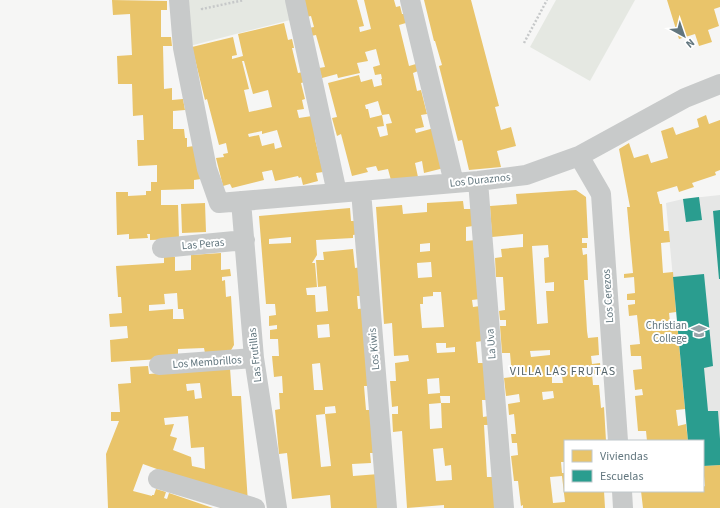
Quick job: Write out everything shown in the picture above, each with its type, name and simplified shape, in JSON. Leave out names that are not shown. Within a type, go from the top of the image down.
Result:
[{"type":"street","name":"Los Duraznos","points":[[179,0],[183,48],[207,169],[219,203],[478,181],[526,175],[579,156],[685,98],[720,84]]},
{"type":"street","points":[[295,0],[337,193]]},
{"type":"street","points":[[410,0],[454,183]]},
{"type":"street","name":"Los Cerezos","points":[[579,156],[601,194],[618,440]]},
{"type":"street","name":"La Uva","points":[[478,181],[504,508]]},
{"type":"street","name":"Los Kiwis","points":[[361,190],[387,508]]},
{"type":"street","name":"Las Frutillas","points":[[241,201],[254,358],[277,508]]},
{"type":"street","name":"Las Peras","points":[[162,248],[244,240]]},
{"type":"street","name":"Los Membrillos","points":[[159,365],[254,358]]},
{"type":"street","points":[[158,479],[255,508]]},
{"type":"street","points":[[622,492],[623,508]]},
{"type":"path","points":[[203,4],[202,9],[244,0]]},
{"type":"path","points":[[524,43],[547,0]]},
{"type":"shaded area","points":[[183,0],[289,0],[294,19],[186,47]]},
{"type":"shaded area","points":[[556,0],[635,0],[590,81],[530,47]]},
{"type":"shaded area","name":"Christian College","points":[[720,195],[720,465],[704,466],[704,440],[688,440],[666,203],[683,199]]},
{"type":"building: Viviendas","points":[[112,0],[167,1],[167,10],[161,10],[161,37],[171,37],[172,46],[163,46],[164,89],[172,88],[172,100],[183,99],[185,110],[173,111],[173,129],[184,129],[185,138],[187,138],[187,147],[194,146],[201,179],[194,180],[194,189],[161,190],[161,205],[178,205],[179,239],[150,240],[150,234],[147,234],[148,238],[129,239],[129,234],[117,235],[116,192],[128,192],[128,196],[146,195],[146,191],[151,191],[151,182],[157,182],[157,165],[138,166],[137,140],[144,140],[143,115],[133,116],[132,84],[118,84],[117,56],[132,55],[130,14],[113,15]]},
{"type":"building: Viviendas","points":[[302,0],[357,0],[364,26],[359,27],[360,32],[371,29],[364,0],[394,0],[396,7],[400,6],[406,23],[399,25],[409,66],[416,64],[418,71],[413,73],[417,91],[421,90],[427,114],[421,115],[424,127],[415,129],[416,133],[434,128],[444,168],[424,173],[422,161],[415,163],[418,177],[392,184],[388,169],[378,171],[376,166],[366,168],[368,172],[352,176],[341,134],[337,136],[332,118],[337,117],[328,83],[359,75],[361,82],[372,79],[374,87],[382,85],[381,74],[375,75],[373,67],[380,65],[376,49],[365,52],[368,61],[357,63],[360,73],[338,78],[337,74],[322,78],[319,68],[325,67],[316,35],[311,36],[309,28],[314,27],[311,16],[306,17]],"holes":[[[378,101],[382,115],[370,118],[368,109],[366,109],[365,105]],[[389,114],[392,123],[386,124],[388,135],[380,137],[377,127],[384,126],[382,115]]]},
{"type":"building: Viviendas","points":[[424,0],[471,0],[499,106],[495,107],[501,130],[511,127],[516,146],[497,151],[501,167],[469,170],[462,140],[458,141],[439,66],[442,65],[434,41]]},
{"type":"building: Viviendas","points":[[667,0],[720,0],[720,7],[714,9],[719,26],[708,30],[712,42],[699,46],[695,34],[679,39]]},
{"type":"building: Viviendas","points":[[284,23],[288,40],[292,39],[294,48],[292,48],[298,73],[303,72],[305,82],[301,83],[305,99],[302,100],[304,109],[297,110],[299,118],[312,116],[317,138],[315,139],[323,172],[316,173],[318,181],[303,185],[301,177],[299,178],[298,176],[275,181],[272,170],[262,172],[264,180],[232,188],[230,184],[223,186],[216,158],[224,157],[223,154],[228,153],[226,143],[219,145],[207,99],[205,100],[192,47],[233,37],[237,55],[232,56],[232,59],[243,56],[238,34]],"holes":[[[242,61],[244,61],[253,94],[268,90],[272,107],[249,112],[244,90],[249,89]],[[277,130],[282,147],[275,149],[274,143],[262,146],[259,135],[249,137],[248,134],[262,131],[262,134]]]},
{"type":"building: Viviendas","points":[[706,115],[709,124],[720,120],[720,170],[715,172],[716,175],[692,183],[694,187],[679,192],[677,186],[657,192],[660,204],[662,204],[664,231],[669,231],[670,242],[661,243],[663,273],[673,272],[676,312],[669,313],[670,322],[677,322],[685,409],[676,410],[678,426],[686,424],[688,440],[647,440],[646,431],[638,431],[635,396],[643,395],[642,389],[635,390],[633,370],[642,369],[641,356],[631,356],[630,345],[640,344],[637,315],[629,316],[628,305],[635,304],[635,300],[627,300],[627,294],[635,293],[634,277],[624,278],[624,274],[633,273],[627,207],[630,207],[619,149],[629,143],[634,158],[648,154],[651,163],[668,158],[661,131],[673,127],[676,135],[699,127],[697,119]]},
{"type":"building: Viviendas","points":[[576,190],[586,197],[588,238],[582,238],[582,243],[587,243],[587,248],[582,248],[583,255],[587,254],[588,280],[584,280],[587,331],[588,338],[598,337],[599,355],[591,356],[592,364],[600,363],[601,373],[592,374],[593,385],[599,385],[601,408],[604,407],[606,440],[564,440],[564,462],[561,462],[562,473],[564,473],[564,492],[604,492],[605,508],[523,508],[523,505],[521,506],[518,481],[514,481],[511,456],[518,455],[517,443],[512,443],[511,434],[516,434],[514,414],[509,415],[508,404],[520,402],[519,394],[506,396],[504,378],[512,377],[510,353],[502,353],[500,326],[506,326],[506,320],[500,320],[499,311],[505,310],[503,277],[496,277],[495,258],[502,257],[501,249],[523,247],[523,234],[492,237],[490,206],[517,204],[516,194]],"holes":[[[548,245],[549,257],[544,258],[545,283],[554,282],[554,291],[546,291],[548,323],[537,324],[532,246]],[[550,350],[550,355],[531,357],[530,351]],[[552,376],[562,376],[563,383],[552,383]],[[553,391],[554,398],[543,400],[542,392]],[[562,476],[565,502],[553,503],[550,477]]]},
{"type":"building: Viviendas","points":[[463,201],[464,209],[472,209],[473,226],[466,227],[466,241],[476,240],[480,299],[472,300],[473,307],[480,306],[482,341],[476,342],[478,363],[484,363],[487,400],[482,400],[483,417],[489,416],[490,425],[484,425],[487,477],[494,477],[497,508],[444,508],[444,505],[407,508],[402,431],[393,432],[392,414],[398,414],[398,406],[392,407],[390,381],[396,381],[395,363],[409,361],[408,355],[394,356],[392,323],[384,324],[376,207],[402,205],[403,214],[427,212],[427,203]],"holes":[[[430,243],[430,251],[420,252],[420,244]],[[431,262],[432,277],[418,278],[417,263]],[[433,292],[441,292],[444,327],[422,328],[420,304],[423,304],[423,297],[433,296]],[[436,343],[446,343],[446,348],[455,347],[455,352],[437,353]],[[439,378],[440,393],[428,394],[427,379]],[[440,396],[450,396],[450,403],[441,403]],[[441,403],[442,428],[430,429],[429,404]],[[443,448],[445,466],[451,465],[452,480],[436,481],[433,449]]]},
{"type":"building: Viviendas","points":[[205,203],[206,232],[182,233],[181,204]]},
{"type":"building: Viviendas","points":[[350,208],[351,221],[358,221],[359,234],[353,235],[353,238],[316,240],[317,255],[312,263],[315,263],[317,287],[306,288],[307,295],[315,295],[316,312],[328,311],[326,286],[318,287],[316,260],[324,260],[323,252],[353,249],[355,268],[361,267],[363,296],[357,296],[358,309],[366,308],[372,386],[364,386],[366,410],[372,410],[375,453],[370,453],[371,463],[352,464],[353,476],[379,474],[381,508],[331,508],[330,495],[292,499],[287,453],[279,454],[275,410],[280,409],[279,393],[283,393],[282,376],[274,377],[272,356],[279,356],[278,339],[270,339],[270,330],[277,329],[277,325],[269,326],[269,316],[276,315],[275,304],[266,304],[259,216]],"holes":[[[291,237],[291,243],[269,244],[269,239]],[[329,324],[330,337],[318,338],[317,325]],[[320,363],[323,390],[314,390],[312,364]],[[335,406],[336,413],[325,414],[325,407]],[[325,414],[331,466],[321,467],[316,415]]]},
{"type":"building: Viviendas","points":[[221,253],[221,270],[230,269],[231,276],[222,277],[222,281],[225,280],[226,297],[231,296],[234,345],[230,352],[205,353],[204,348],[178,349],[178,358],[111,362],[110,340],[128,338],[127,326],[110,327],[109,314],[122,313],[121,297],[118,297],[116,266],[164,263],[164,257],[175,257],[175,271],[191,270],[191,255]],"holes":[[[177,293],[178,309],[183,309],[184,319],[173,319],[173,309],[149,311],[149,305],[165,304],[164,294]]]},
{"type":"building: Viviendas","points":[[148,366],[149,374],[230,368],[232,396],[241,396],[248,503],[143,464],[133,491],[152,496],[154,495],[156,489],[166,492],[164,498],[167,499],[169,493],[213,508],[108,508],[106,454],[119,421],[111,421],[111,412],[120,412],[118,384],[131,383],[130,367]],"holes":[[[200,383],[202,398],[195,399],[194,390],[187,391],[186,384]],[[188,416],[191,448],[204,447],[205,469],[192,466],[191,457],[173,450],[177,438],[170,436],[174,424],[165,425],[164,418]]]},
{"type":"building: Viviendas","points":[[720,465],[720,508],[643,508],[641,492],[704,492],[704,466]]},
{"type":"building: Escuelas","points":[[699,197],[702,220],[686,222],[683,199]]},
{"type":"building: Escuelas","points":[[720,210],[720,279],[719,279],[713,211]]},
{"type":"building: Escuelas","points":[[704,274],[713,366],[704,368],[708,411],[718,411],[720,465],[704,466],[704,440],[688,440],[673,277]]},
{"type":"place","name":"Christian College","points":[[699,331]]},
{"type":"district","name":"VILLA LAS FRUTAS","points":[[563,371]]}]
